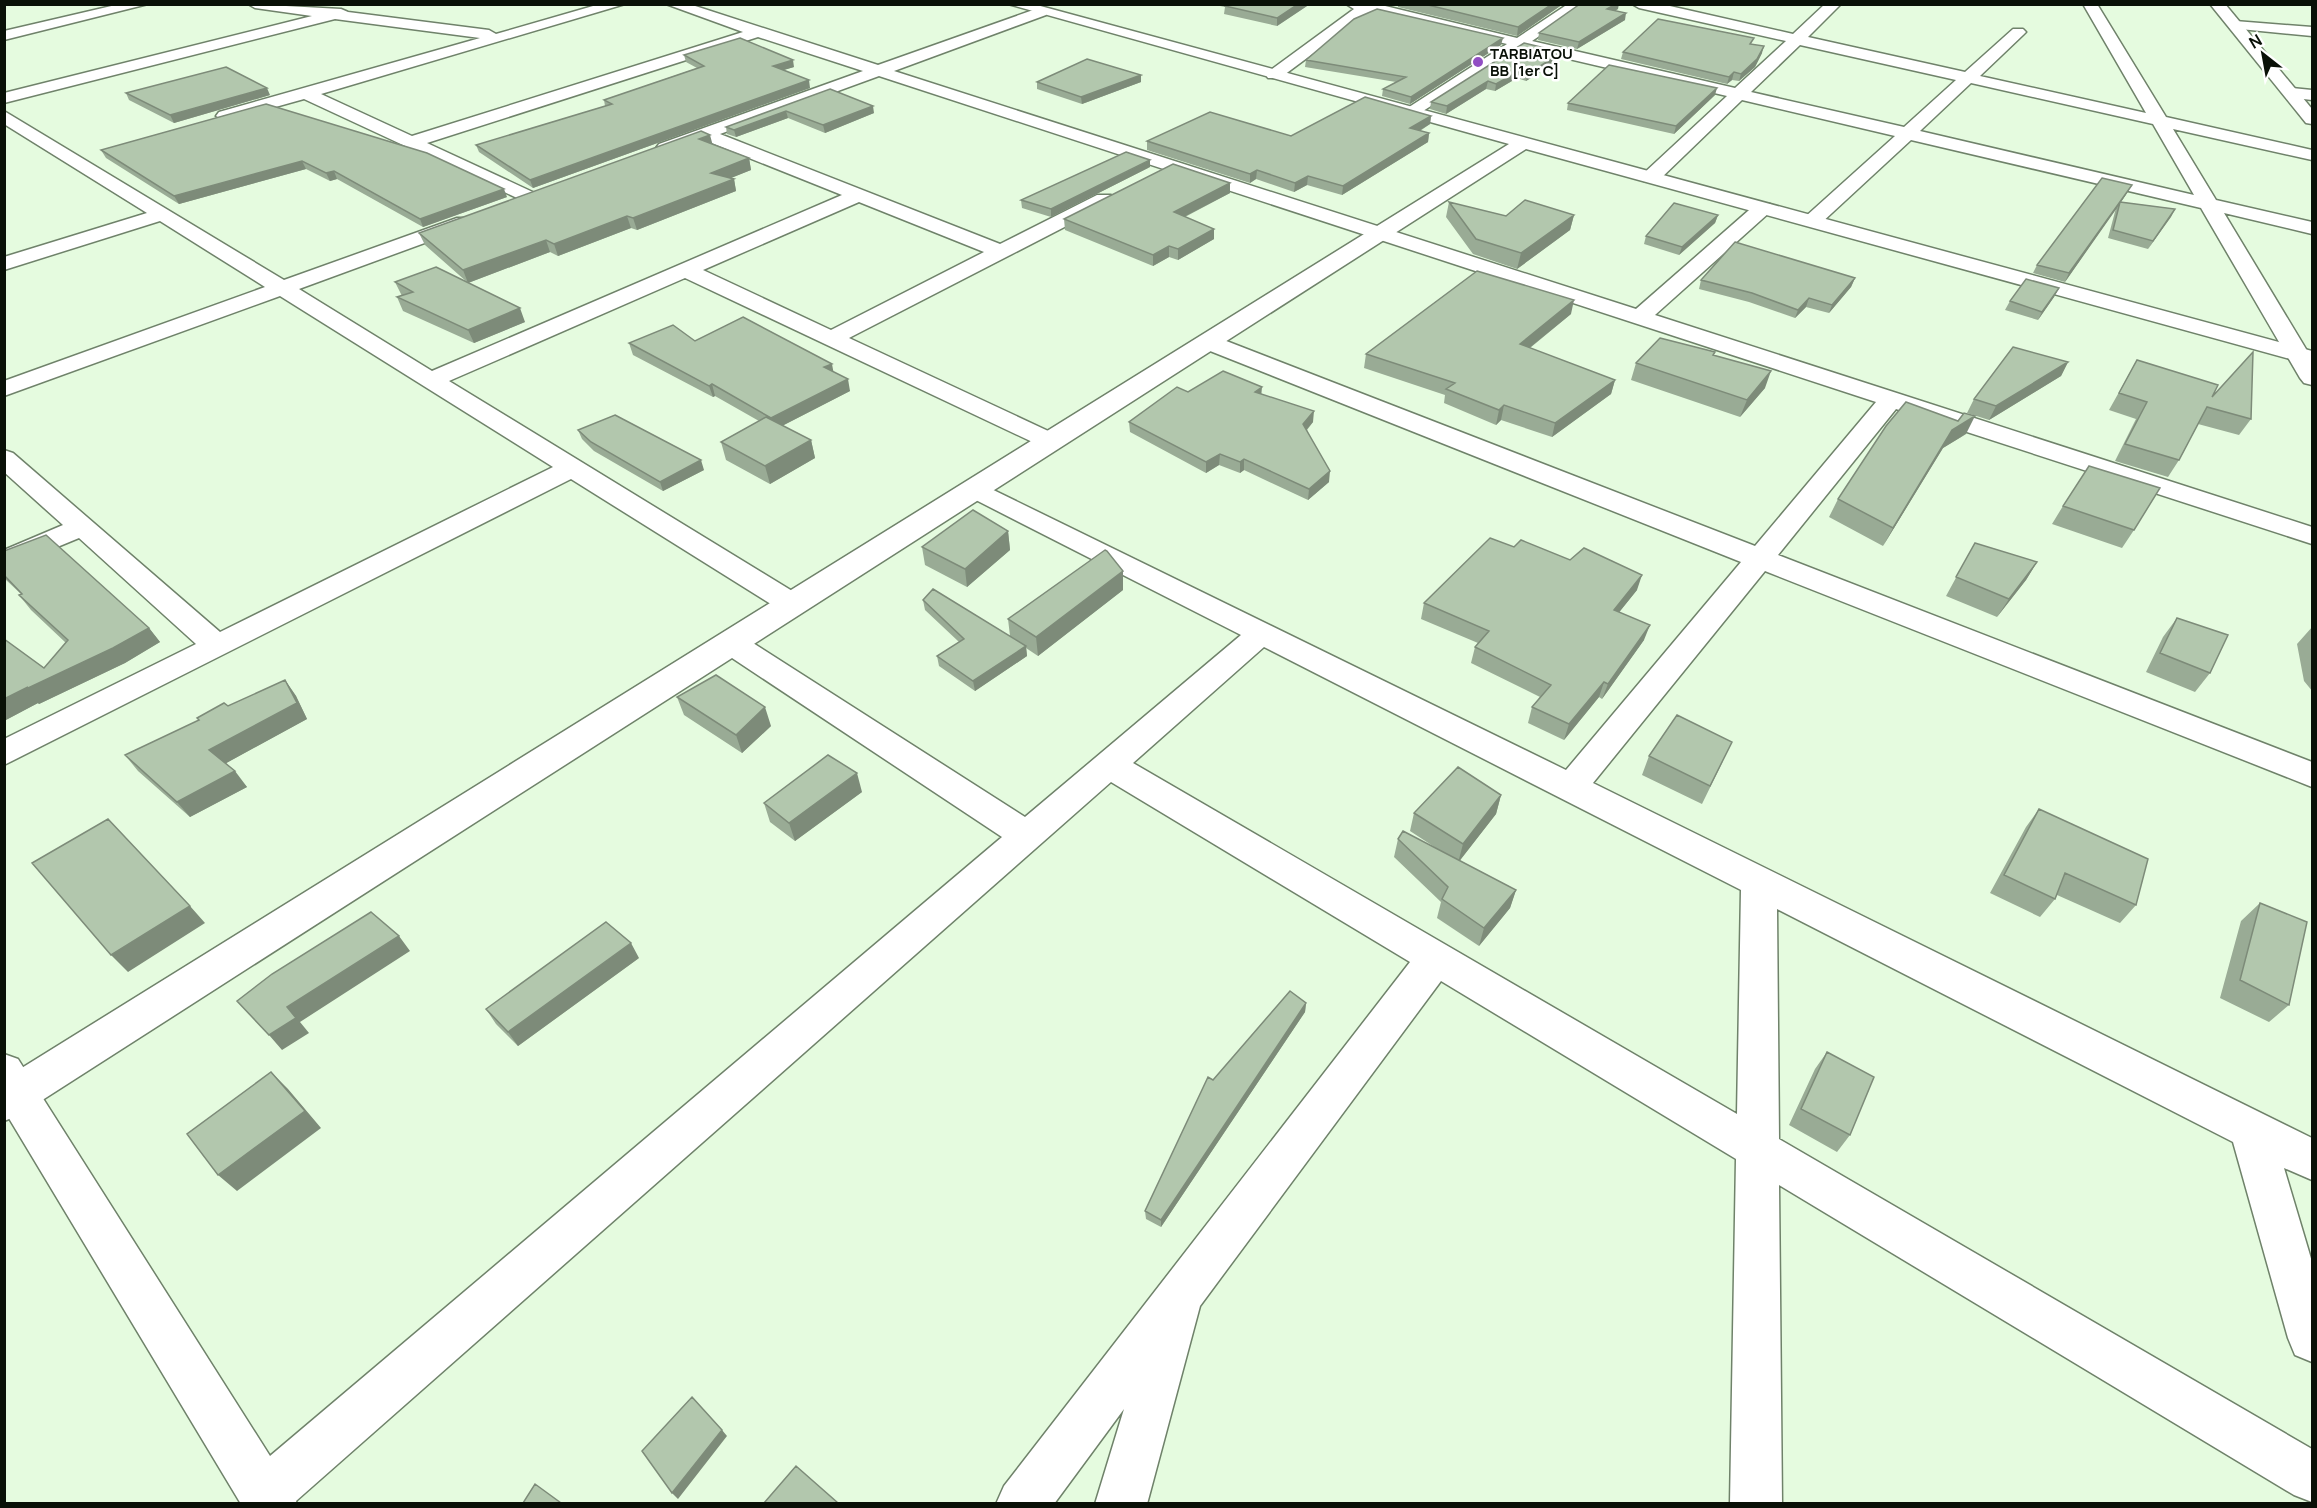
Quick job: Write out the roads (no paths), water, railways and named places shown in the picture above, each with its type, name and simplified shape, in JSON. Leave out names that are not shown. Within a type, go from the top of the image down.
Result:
[{"type":"street","points":[[4,36],[141,4]]},
{"type":"street","points":[[255,4],[503,37]]},
{"type":"street","points":[[207,121],[618,4]]},
{"type":"street","points":[[673,4],[2313,536]]},
{"type":"street","points":[[1015,4],[2305,356]]},
{"type":"street","points":[[1412,112],[1579,4]]},
{"type":"street","points":[[1639,4],[2313,155]]},
{"type":"street","points":[[1651,177],[1834,4]]},
{"type":"street","points":[[2090,4],[2209,205],[2305,356],[2313,378]]},
{"type":"street","points":[[2217,4],[2313,119]]},
{"type":"street","points":[[1274,75],[1363,6],[2313,228]]},
{"type":"street","points":[[650,154],[1041,12]]},
{"type":"street","points":[[4,98],[337,14]]},
{"type":"street","points":[[2235,25],[2313,32]]},
{"type":"street","points":[[411,142],[757,32]]},
{"type":"street","points":[[1812,222],[2018,32]]},
{"type":"street","points":[[306,93],[530,198]]},
{"type":"street","points":[[2292,93],[2313,95]]},
{"type":"street","points":[[4,116],[85,156],[163,214],[792,604]]},
{"type":"street","points":[[704,134],[1001,252]]},
{"type":"street","points":[[1262,633],[268,1498],[10,1089],[730,644],[1523,143]]},
{"type":"street","points":[[1149,177],[1170,166]]},
{"type":"street","points":[[507,206],[552,190]]},
{"type":"street","points":[[830,339],[1118,193]]},
{"type":"street","points":[[431,380],[858,195]]},
{"type":"street","points":[[1639,318],[1763,208]]},
{"type":"street","points":[[4,264],[163,214]]},
{"type":"street","points":[[4,389],[485,214]]},
{"type":"street","points":[[686,270],[1050,441]]},
{"type":"street","points":[[1208,342],[2313,775]]},
{"type":"street","points":[[1570,788],[1891,400]]},
{"type":"street","points":[[4,458],[217,646]]},
{"type":"street","points":[[4,753],[572,468]]},
{"type":"street","points":[[975,489],[2313,1160]]},
{"type":"street","points":[[4,560],[82,526]]},
{"type":"street","points":[[730,644],[1027,836]]},
{"type":"street","points":[[1109,765],[2313,1477]]},
{"type":"street","points":[[1756,1503],[1760,883]]},
{"type":"street","points":[[1022,1503],[1436,958]]},
{"type":"street","points":[[2251,1130],[2313,1338]]},
{"type":"street","points":[[1121,1503],[1184,1290]]},
{"type":"place","name":"TARBIATOU BB [1er C]","points":[[1478,62]]}]
